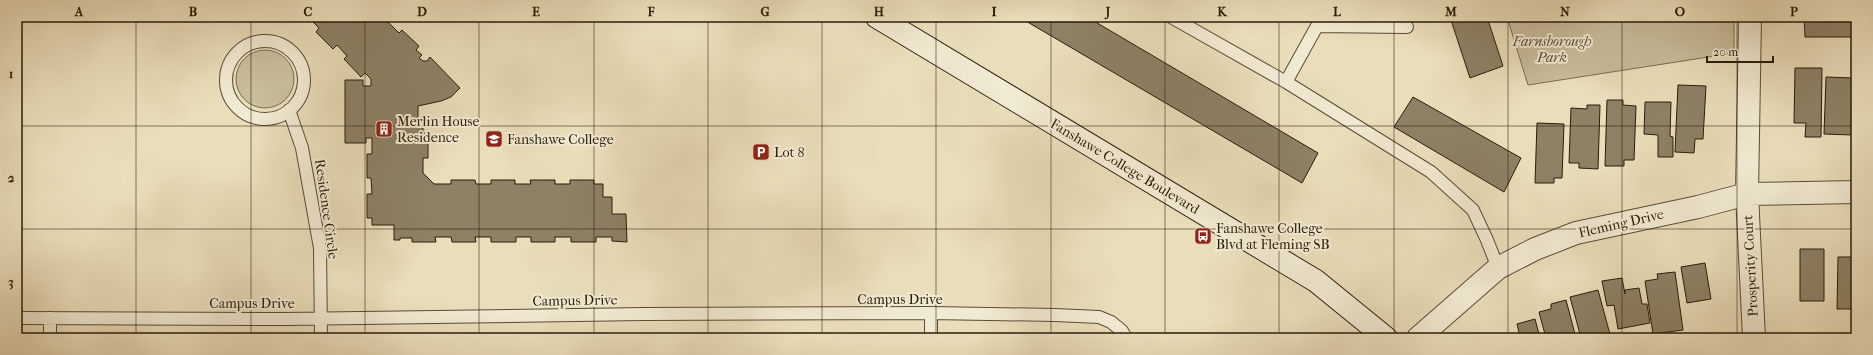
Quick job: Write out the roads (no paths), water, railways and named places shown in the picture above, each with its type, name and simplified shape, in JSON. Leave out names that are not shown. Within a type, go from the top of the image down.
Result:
[{"type":"street","name":"Fanshawe College Boulevard","points":[[877,17],[1316,281],[1386,338]]},
{"type":"street","name":"Prosperity Court","points":[[1750,17],[1747,194],[1754,338]]},
{"type":"street","name":"Fleming Drive","points":[[1418,338],[1498,268],[1535,249],[1576,233],[1698,207],[1747,194],[1856,192]]},
{"type":"lane","points":[[1171,17],[1286,82],[1431,172],[1473,210],[1488,240],[1498,268]]},
{"type":"lane","points":[[1286,82],[1317,26],[1406,26]]},
{"type":"lane","points":[[269,41],[282,45],[292,52],[300,63],[304,75],[303,88],[298,100],[289,110],[278,117],[266,119],[253,117],[242,111],[233,102],[227,91],[226,78],[228,66],[235,55],[244,47],[256,42],[269,41]]},
{"type":"lane","name":"Residence Circle","points":[[289,110],[302,148],[320,248],[321,338]]},
{"type":"lane","points":[[931,313],[931,338]]},
{"type":"lane","name":"Campus Drive","points":[[17,318],[321,318],[644,314],[931,313],[1099,317],[1111,322],[1126,338]]},
{"type":"lane","points":[[50,318],[50,338]]},
{"type":"place","name":"Merlin House Residence","points":[[384,129]]},
{"type":"place","name":"Fanshawe College","points":[[494,139]]},
{"type":"place","name":"Lot 8","points":[[761,152]]},
{"type":"place","name":"Fanshawe College Blvd at Fleming SB","points":[[1203,236]]},
{"type":"park label","name":"Farnsborough Park","points":[[1552,50]]}]
